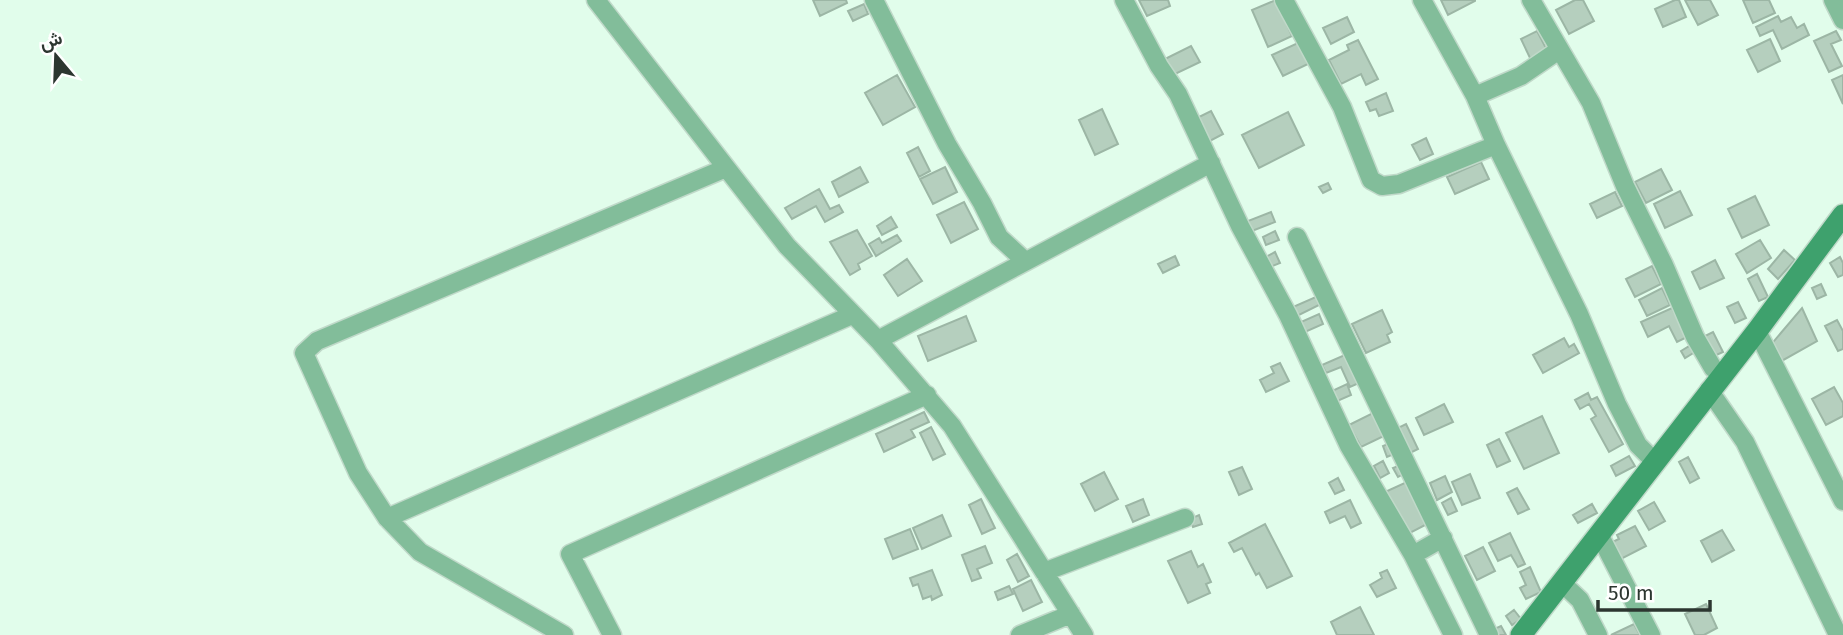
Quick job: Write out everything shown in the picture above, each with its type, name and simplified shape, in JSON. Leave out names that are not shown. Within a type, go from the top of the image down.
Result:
[{"type":"street","points":[[596,0],[786,246],[878,340],[952,426],[1084,635]]},
{"type":"street","points":[[874,0],[947,144],[999,237],[1024,260]]},
{"type":"street","points":[[1124,0],[1159,66],[1178,94],[1240,226],[1288,315],[1349,446],[1413,555],[1453,635]]},
{"type":"street","points":[[1284,0],[1342,107],[1371,180],[1381,186],[1398,184],[1496,145]]},
{"type":"street","points":[[1422,0],[1475,96],[1496,145],[1579,314],[1617,404],[1638,445],[1655,461]]},
{"type":"street","points":[[1531,0],[1591,103],[1625,186],[1695,337],[1713,368],[1715,382],[1838,635]]},
{"type":"street","points":[[1833,0],[1843,20]]},
{"type":"street","points":[[1475,96],[1521,76],[1559,50]]},
{"type":"street","points":[[878,340],[1024,260],[1211,163]]},
{"type":"street","points":[[564,635],[420,552],[387,518],[358,473],[304,353],[317,341],[726,168]]},
{"type":"street","points":[[1521,635],[1757,331],[1843,215]]},
{"type":"street","points":[[1297,237],[1489,635]]},
{"type":"street","points":[[387,518],[852,315]]},
{"type":"street","points":[[1757,331],[1843,501]]},
{"type":"street","points":[[612,635],[570,554],[927,395]]},
{"type":"street","points":[[1044,572],[1185,518]]},
{"type":"street","points":[[1600,534],[1651,635]]},
{"type":"street","points":[[1413,555],[1443,538]]},
{"type":"street","points":[[1562,583],[1580,600],[1598,635]]},
{"type":"street","points":[[1020,635],[1071,614]]},
{"type":"building","points":[[813,0],[846,0],[847,3],[820,16]]},
{"type":"building","points":[[1139,0],[1168,0],[1170,6],[1147,16]]},
{"type":"building","points":[[1276,0],[1292,36],[1268,47],[1252,10]]},
{"type":"building","points":[[1441,0],[1475,0],[1475,1],[1448,15]]},
{"type":"building","points":[[1575,0],[1583,0],[1594,21],[1569,34],[1556,10]]},
{"type":"building","points":[[1679,0],[1686,17],[1663,27],[1655,9]]},
{"type":"building","points":[[1685,0],[1710,0],[1718,15],[1698,25]]},
{"type":"building","points":[[1743,0],[1769,0],[1775,13],[1753,23]]},
{"type":"building","points":[[864,4],[868,14],[853,21],[848,11]]},
{"type":"building","points":[[1778,16],[1781,22],[1791,17],[1797,28],[1804,24],[1809,35],[1782,49],[1773,30],[1760,36],[1756,27]]},
{"type":"building","points":[[1347,17],[1354,32],[1331,44],[1323,28]]},
{"type":"building","points":[[1537,31],[1548,52],[1531,60],[1521,39]]},
{"type":"building","points":[[1836,31],[1841,40],[1831,44],[1842,66],[1829,72],[1814,41]]},
{"type":"building","points":[[1770,39],[1780,61],[1758,72],[1747,50]]},
{"type":"building","points":[[1358,40],[1378,79],[1366,85],[1361,74],[1341,84],[1329,60],[1349,50],[1347,45]]},
{"type":"building","points":[[1300,42],[1310,63],[1283,76],[1272,55]]},
{"type":"building","points":[[1191,46],[1200,62],[1173,75],[1165,59]]},
{"type":"building","points":[[897,75],[915,107],[883,125],[865,93]]},
{"type":"building","points":[[1843,75],[1843,104],[1832,80]]},
{"type":"building","points":[[1386,93],[1393,111],[1379,116],[1376,109],[1370,111],[1366,102]]},
{"type":"building","points":[[1102,109],[1118,144],[1095,155],[1079,120]]},
{"type":"building","points":[[1211,111],[1223,134],[1208,142],[1195,119]]},
{"type":"building","points":[[1288,112],[1304,145],[1259,168],[1242,135]]},
{"type":"building","points":[[1426,138],[1433,154],[1420,160],[1412,145]]},
{"type":"building","points":[[918,147],[930,171],[919,177],[907,153]]},
{"type":"building","points":[[1481,162],[1489,179],[1455,194],[1447,177]]},
{"type":"building","points":[[860,167],[868,182],[839,197],[832,182]]},
{"type":"building","points":[[945,167],[957,192],[933,204],[920,179]]},
{"type":"building","points":[[1661,169],[1672,190],[1646,203],[1635,182]]},
{"type":"building","points":[[1328,183],[1331,189],[1323,193],[1319,187]]},
{"type":"building","points":[[819,189],[830,209],[839,205],[843,212],[825,222],[816,206],[792,219],[785,208]]},
{"type":"building","points":[[1680,191],[1692,215],[1665,228],[1654,204]]},
{"type":"building","points":[[1615,192],[1622,206],[1597,218],[1590,204]]},
{"type":"building","points":[[1755,196],[1769,225],[1742,238],[1728,209]]},
{"type":"building","points":[[964,202],[978,229],[951,243],[937,215]]},
{"type":"building","points":[[1271,212],[1275,222],[1252,231],[1248,221]]},
{"type":"building","points":[[891,217],[897,227],[882,235],[877,226]]},
{"type":"building","points":[[857,230],[872,256],[858,264],[860,269],[850,275],[830,242]]},
{"type":"building","points":[[1275,231],[1279,240],[1266,245],[1263,237]]},
{"type":"building","points":[[897,235],[901,241],[876,256],[869,244],[879,238],[882,243]]},
{"type":"building","points":[[1760,240],[1771,258],[1747,273],[1736,254]]},
{"type":"building","points":[[1784,250],[1795,260],[1778,279],[1768,269]]},
{"type":"building","points":[[1275,252],[1280,263],[1270,267],[1266,257]]},
{"type":"building","points":[[1175,256],[1179,265],[1163,273],[1158,264]]},
{"type":"building","points":[[1840,257],[1843,275],[1838,277],[1830,263]]},
{"type":"building","points":[[907,259],[922,281],[898,296],[884,275]]},
{"type":"building","points":[[1715,260],[1724,278],[1700,289],[1692,272]]},
{"type":"building","points":[[1652,266],[1661,284],[1635,297],[1626,279]]},
{"type":"building","points":[[1757,274],[1768,297],[1759,301],[1748,279]]},
{"type":"building","points":[[1821,284],[1826,295],[1817,299],[1812,288]]},
{"type":"building","points":[[1662,288],[1670,305],[1647,316],[1639,300]]},
{"type":"building","points":[[1318,296],[1321,304],[1297,316],[1293,307]]},
{"type":"building","points":[[1738,302],[1746,318],[1735,323],[1727,307]]},
{"type":"building","points":[[1672,308],[1687,337],[1677,342],[1669,326],[1648,337],[1641,322]]},
{"type":"building","points":[[1802,308],[1817,341],[1778,363],[1769,347]]},
{"type":"building","points":[[1382,310],[1392,332],[1387,335],[1390,342],[1366,353],[1352,324]]},
{"type":"building","points":[[1319,314],[1323,324],[1305,332],[1301,322]]},
{"type":"building","points":[[966,316],[976,341],[928,361],[918,336]]},
{"type":"building","points":[[1837,320],[1843,331],[1843,349],[1838,351],[1825,326]]},
{"type":"building","points":[[1713,332],[1723,352],[1712,357],[1703,337]]},
{"type":"building","points":[[1564,338],[1569,347],[1574,344],[1579,353],[1543,373],[1533,355]]},
{"type":"building","points":[[1691,345],[1695,352],[1685,358],[1681,351]]},
{"type":"building","points":[[1347,354],[1359,383],[1350,387],[1341,367],[1326,373],[1322,365]]},
{"type":"building","points":[[1280,363],[1289,381],[1266,392],[1260,380],[1274,373],[1271,367]]},
{"type":"building","points":[[1347,384],[1351,395],[1335,402],[1330,392]]},
{"type":"building","points":[[1834,387],[1843,403],[1843,416],[1826,425],[1812,399]]},
{"type":"building","points":[[1588,393],[1591,400],[1597,397],[1623,444],[1609,452],[1591,419],[1596,416],[1589,404],[1580,409],[1575,400]]},
{"type":"building","points":[[1444,404],[1453,422],[1424,435],[1416,418]]},
{"type":"building","points":[[1377,411],[1388,434],[1361,447],[1349,425]]},
{"type":"building","points":[[924,412],[929,422],[911,430],[915,437],[884,452],[876,434]]},
{"type":"building","points":[[1542,416],[1559,453],[1524,469],[1506,433]]},
{"type":"building","points":[[1406,424],[1418,449],[1406,455],[1394,430]]},
{"type":"building","points":[[931,427],[945,454],[933,460],[920,433]]},
{"type":"building","points":[[1499,439],[1510,461],[1497,467],[1487,445]]},
{"type":"building","points":[[1390,443],[1394,454],[1387,457],[1383,446]]},
{"type":"building","points":[[1629,456],[1635,466],[1616,476],[1611,466]]},
{"type":"building","points":[[1688,457],[1699,478],[1690,483],[1679,462]]},
{"type":"building","points":[[1383,461],[1389,473],[1380,478],[1374,466]]},
{"type":"building","points":[[1401,465],[1405,473],[1398,477],[1393,468]]},
{"type":"building","points":[[1242,467],[1252,489],[1239,495],[1229,472]]},
{"type":"building","points":[[1104,472],[1118,499],[1095,511],[1081,484]]},
{"type":"building","points":[[1470,474],[1480,498],[1462,505],[1452,482]]},
{"type":"building","points":[[1445,476],[1452,492],[1437,500],[1430,483]]},
{"type":"building","points":[[1338,478],[1344,490],[1335,494],[1329,483]]},
{"type":"building","points":[[1409,481],[1429,523],[1406,535],[1385,492]]},
{"type":"building","points":[[1517,488],[1529,509],[1518,514],[1507,493]]},
{"type":"building","points":[[1451,498],[1457,511],[1448,515],[1442,503]]},
{"type":"building","points":[[981,499],[995,528],[982,534],[969,505]]},
{"type":"building","points":[[1143,499],[1149,515],[1133,522],[1126,506]]},
{"type":"building","points":[[1350,500],[1361,523],[1351,528],[1345,516],[1330,523],[1325,512]]},
{"type":"building","points":[[1654,502],[1665,521],[1649,530],[1638,511]]},
{"type":"building","points":[[1592,504],[1597,513],[1578,523],[1573,515]]},
{"type":"building","points":[[942,515],[951,536],[922,549],[913,528]]},
{"type":"building","points":[[1199,515],[1202,524],[1193,527],[1190,519]]},
{"type":"building","points":[[1265,524],[1292,576],[1267,588],[1259,573],[1256,575],[1242,548],[1234,552],[1229,543]]},
{"type":"building","points":[[1635,526],[1646,546],[1619,560],[1610,543],[1619,539],[1617,535]]},
{"type":"building","points":[[910,529],[918,549],[893,559],[885,539]]},
{"type":"building","points":[[1722,530],[1734,550],[1712,562],[1701,541]]},
{"type":"building","points":[[1510,533],[1525,564],[1518,567],[1511,555],[1498,561],[1489,543]]},
{"type":"building","points":[[985,546],[992,563],[977,569],[981,578],[972,581],[962,555]]},
{"type":"building","points":[[1483,547],[1495,571],[1477,580],[1465,556]]},
{"type":"building","points":[[1191,551],[1198,567],[1203,564],[1211,582],[1206,584],[1210,593],[1188,603],[1168,561]]},
{"type":"building","points":[[1017,554],[1029,576],[1018,582],[1007,560]]},
{"type":"building","points":[[1530,567],[1541,592],[1526,599],[1520,588],[1526,585],[1520,572]]},
{"type":"building","points":[[932,570],[942,595],[932,600],[931,596],[923,599],[918,584],[913,586],[910,578]]},
{"type":"building","points":[[1387,570],[1396,588],[1377,597],[1370,585],[1382,578],[1380,573]]},
{"type":"building","points":[[1031,580],[1042,602],[1023,611],[1013,589]]},
{"type":"building","points":[[1009,586],[1013,594],[998,600],[995,592]]},
{"type":"building","points":[[1706,604],[1717,628],[1704,635],[1695,635],[1685,614]]},
{"type":"building","points":[[1360,607],[1374,635],[1337,635],[1331,622]]},
{"type":"building","points":[[1514,610],[1521,619],[1512,625],[1506,616]]},
{"type":"building","points":[[1634,624],[1640,635],[1611,635]]},
{"type":"building","points":[[1501,626],[1506,635],[1494,635],[1492,630]]}]
